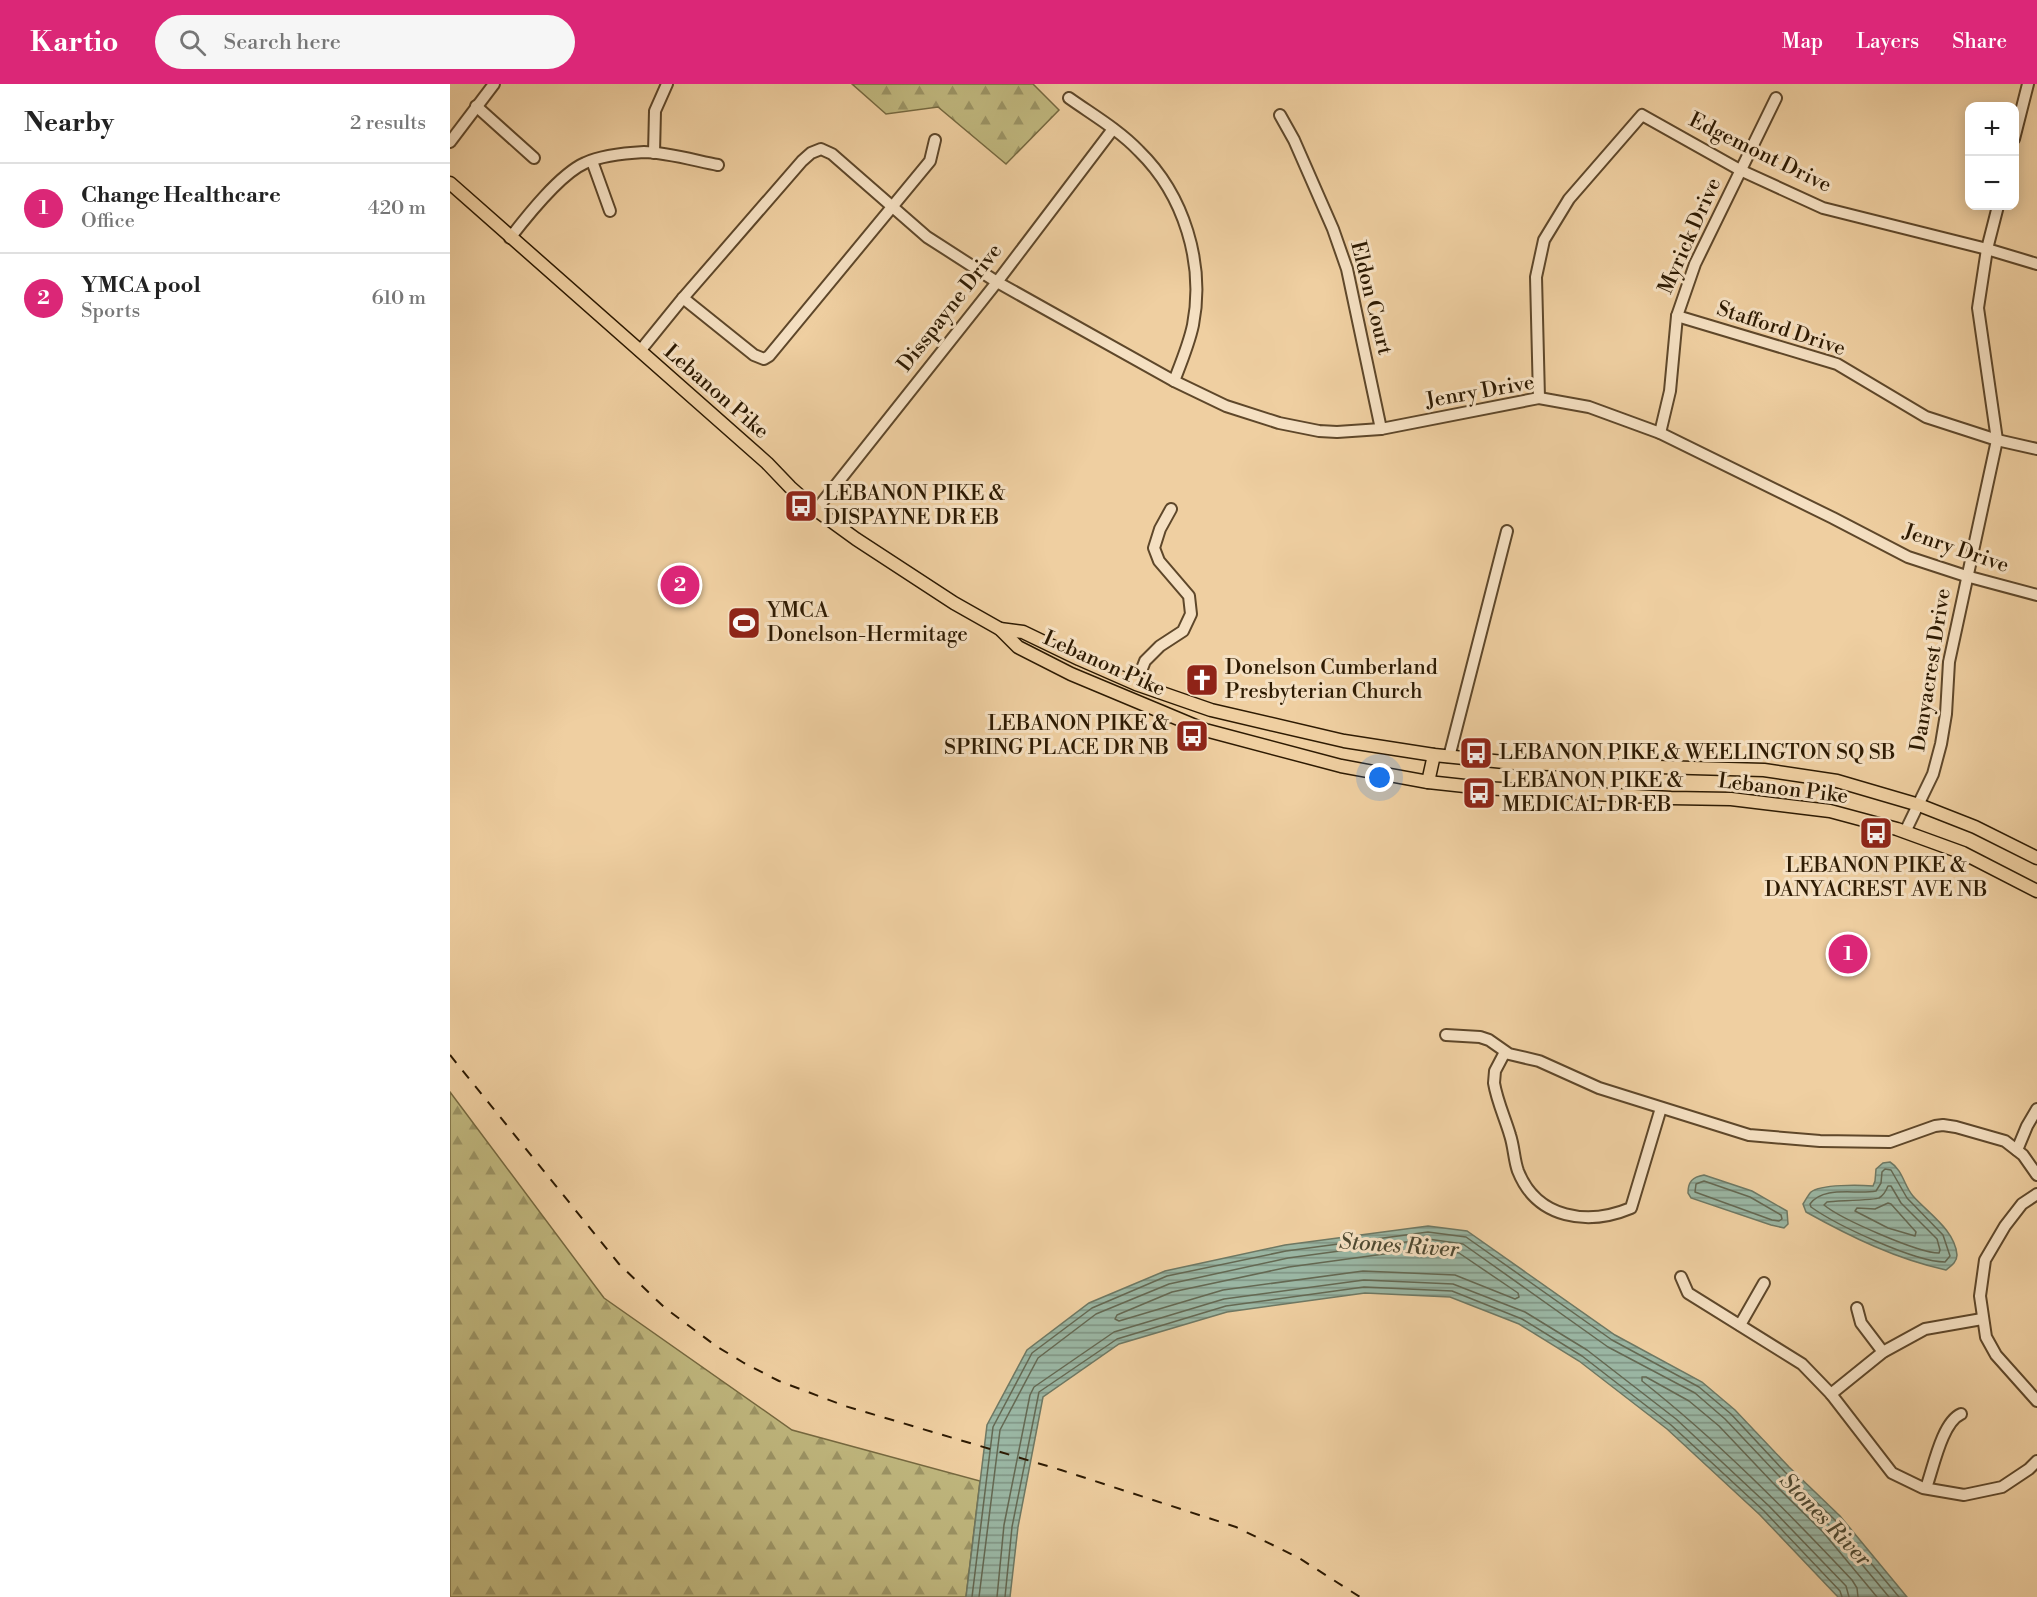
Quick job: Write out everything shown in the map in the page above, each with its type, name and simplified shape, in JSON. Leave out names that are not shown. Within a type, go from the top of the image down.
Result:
[{"type":"main road","name":"Lebanon Pike","points":[[450,183],[767,463],[816,510],[954,603],[1000,629],[1018,647],[1071,674],[1205,730],[1341,766],[1428,782],[1483,788],[1761,802],[1830,811],[1905,832],[1963,853],[2037,891]]},
{"type":"main road","name":"Lebanon Pike","points":[[1000,629],[1023,632],[1136,684],[1211,710],[1344,741],[1449,757],[1514,763],[1764,770],[1837,781],[1919,805],[1975,827],[2037,858]]},
{"type":"main road","points":[[1234,738],[1241,717]]},
{"type":"main road","points":[[1428,782],[1434,755]]},
{"type":"street","points":[[654,153],[655,111],[668,84]]},
{"type":"street","points":[[2019,119],[2028,84]]},
{"type":"street","points":[[450,142],[476,106],[495,85]]},
{"type":"street","points":[[1070,98],[1139,150],[1168,187],[1187,230],[1196,277],[1196,301],[1187,347],[1174,381]]},
{"type":"street","name":"Myrick Drive","points":[[1660,433],[1670,391],[1677,316],[1695,264],[1776,98]]},
{"type":"street","points":[[476,106],[534,158]]},
{"type":"street","name":"Eldon Court","points":[[1280,115],[1294,140],[1333,229],[1347,269],[1381,429]]},
{"type":"street","name":"Edgemont Drive","points":[[1539,398],[1536,277],[1544,240],[1569,199],[1642,115],[1740,170],[1823,208],[1987,249],[2037,264]]},
{"type":"street","name":"Disspayne Drive","points":[[816,510],[997,282],[1113,129]]},
{"type":"street","points":[[640,351],[683,298],[754,355],[764,359],[776,348],[930,161],[935,140]]},
{"type":"street","name":"Jenry Drive","points":[[683,298],[812,153],[821,149],[832,154],[927,237],[997,282],[1174,381],[1226,406],[1279,423],[1319,431],[1358,432],[1539,398],[1589,407],[1660,433],[1908,557],[1966,576],[2037,595]]},
{"type":"street","points":[[510,238],[564,178],[585,163],[611,156],[646,152],[718,165]]},
{"type":"street","points":[[592,161],[610,211]]},
{"type":"street","name":"Danyacrest Drive","points":[[1905,832],[1933,774],[1941,744],[1946,714],[1949,662],[1997,441],[1978,308],[1987,249],[1997,210]]},
{"type":"street","name":"Stafford Drive","points":[[1677,316],[1837,364],[1926,417],[1997,441],[2037,449]]},
{"type":"street","points":[[1136,684],[1145,661],[1160,646],[1183,631],[1191,614],[1191,603],[1187,592],[1159,561],[1154,548],[1160,529],[1171,509]]},
{"type":"street","points":[[1449,757],[1507,531]]},
{"type":"street","points":[[1446,1035],[1480,1037],[1498,1044],[1505,1052],[1539,1061],[1599,1089],[1739,1132],[1767,1137],[1843,1142],[1890,1142],[1924,1129],[1943,1125],[1986,1135],[2005,1142],[2017,1150],[2037,1175]]},
{"type":"street","points":[[1505,1052],[1495,1071],[1494,1083],[1518,1172],[1534,1196],[1544,1205],[1558,1212],[1582,1218],[1599,1218],[1631,1208],[1661,1108]]},
{"type":"street","points":[[2017,1150],[2037,1108]]},
{"type":"street","points":[[2037,1194],[2022,1204],[2005,1226],[1985,1260],[1980,1296],[1986,1337],[1996,1355],[2037,1401]]},
{"type":"street","points":[[1681,1277],[1689,1293],[1802,1364],[1831,1394],[1892,1473],[1926,1488],[1964,1495],[2002,1487],[2037,1461]]},
{"type":"street","points":[[1740,1325],[1764,1283]]},
{"type":"street","points":[[1857,1308],[1861,1323],[1883,1352]]},
{"type":"street","points":[[1831,1394],[1883,1352],[1925,1329],[1982,1319]]},
{"type":"street","points":[[1926,1488],[1947,1428],[1954,1417],[1961,1414]]},
{"type":"green space","points":[[852,84],[1033,84],[1059,110],[1006,164],[938,107],[886,114]]},
{"type":"green space","points":[[450,1092],[604,1298],[792,1430],[980,1481],[966,1597],[450,1597]]},
{"type":"water","points":[[685,566],[699,578],[678,599],[666,589]]},
{"type":"water","points":[[1890,1162],[1898,1169],[1913,1196],[1940,1223],[1951,1238],[1957,1257],[1946,1270],[1909,1260],[1874,1246],[1806,1212],[1803,1204],[1811,1192],[1816,1189],[1850,1185],[1873,1186],[1876,1169],[1883,1163]]},
{"type":"water","points":[[1704,1175],[1752,1191],[1787,1211],[1788,1224],[1784,1228],[1771,1225],[1691,1198],[1688,1193],[1690,1183],[1696,1177]]},
{"type":"water","name":"Stones River","points":[[1428,1226],[1467,1231],[1615,1335],[1702,1382],[1735,1410],[1840,1516],[1907,1597],[1838,1597],[1760,1515],[1667,1429],[1579,1361],[1519,1324],[1450,1297],[1365,1293],[1227,1312],[1119,1344],[1043,1397],[1018,1527],[1010,1597],[966,1597],[987,1425],[1027,1350],[1089,1303],[1165,1271],[1285,1245]]},
{"type":"railway","points":[[450,1055],[619,1264],[665,1308],[716,1346],[744,1363],[779,1381],[845,1406],[1061,1470],[1236,1527],[1299,1558],[1360,1597]]},
{"type":"place","name":"LEBANON PIKE & DISPAYNE DR EB","points":[[801,506]]},
{"type":"place","name":"YMCA pool","points":[[680,585]]},
{"type":"place","name":"YMCA Donelson-Hermitage","points":[[744,623]]},
{"type":"place","name":"Donelson Cumberland Presbyterian Church","points":[[1202,680]]},
{"type":"place","name":"LEBANON PIKE & SPRING PLACE DR NB","points":[[1192,736]]},
{"type":"place","name":"LEBANON PIKE & WEELINGTON SQ SB","points":[[1476,753]]},
{"type":"place","name":"LEBANON PIKE & MEDICAL DR EB","points":[[1479,793]]},
{"type":"place","name":"LEBANON PIKE & DANYACREST AVE NB","points":[[1876,833]]},
{"type":"place","name":"Change Healthcare","points":[[1848,954]]}]
